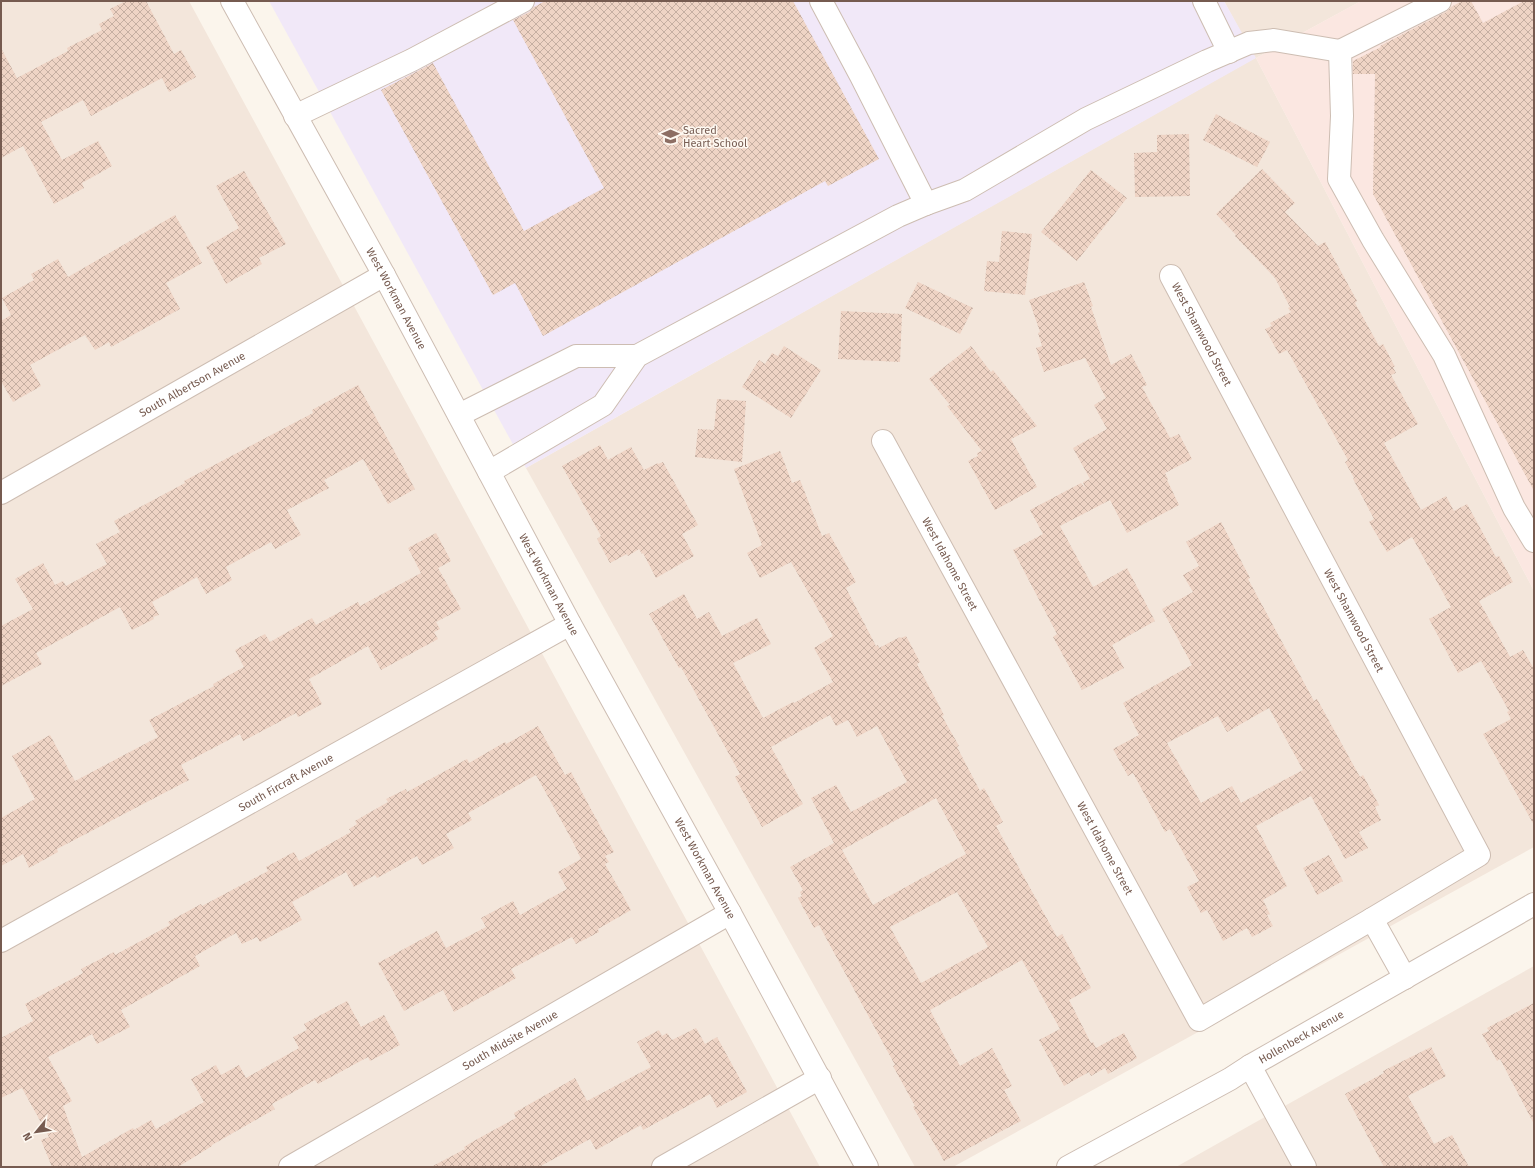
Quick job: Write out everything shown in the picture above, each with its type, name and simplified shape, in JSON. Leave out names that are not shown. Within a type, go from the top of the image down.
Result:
[{"type":"street","name":"West Workman Avenue","points":[[232,1],[384,275],[570,624],[730,912],[867,1167]]},
{"type":"street","points":[[295,116],[412,60],[523,1]]},
{"type":"street","points":[[821,1],[926,204]]},
{"type":"street","points":[[1204,1],[1229,52]]},
{"type":"street","points":[[489,472],[603,405],[637,356],[898,216],[965,190],[1086,119],[1207,61],[1249,43],[1274,40],[1340,51],[1440,1]]},
{"type":"street","points":[[1340,51],[1342,116],[1339,179],[1373,240],[1444,355],[1514,508],[1534,541]]},
{"type":"street","name":"South Albertson Avenue","points":[[1,493],[384,275]]},
{"type":"street","name":"West Shamwood Street","points":[[1171,276],[1479,855],[1372,919]]},
{"type":"street","points":[[459,415],[576,356],[637,356]]},
{"type":"street","name":"West Idahome Street","points":[[883,442],[1199,1020],[1372,919]]},
{"type":"street","name":"South Fircraft Avenue","points":[[1,940],[570,624]]},
{"type":"street","name":"Hollenbeck Avenue","points":[[1068,1167],[1230,1079],[1250,1066],[1534,904]]},
{"type":"street","name":"South Midsite Avenue","points":[[290,1167],[730,912]]},
{"type":"street","points":[[1372,919],[1405,978]]},
{"type":"street","points":[[1250,1066],[1305,1167]]},
{"type":"street","points":[[663,1167],[820,1078]]},
{"type":"shaded area","points":[[1,1],[189,1],[820,1167],[1,1167]]},
{"type":"shaded area","points":[[269,1],[1224,1],[1256,58],[526,468]]},
{"type":"shaded area","points":[[1224,1],[1361,1],[1256,58],[1534,591],[1534,847],[953,1167],[915,1167],[526,468],[1255,58]]},
{"type":"shaded area","points":[[1361,1],[1534,1],[1534,591],[1256,58]]},
{"type":"shaded area","points":[[1534,966],[1534,1167],[1176,1167]]},
{"type":"building","points":[[126,1],[146,1],[174,54],[181,50],[196,77],[169,92],[162,78],[91,116],[83,100],[41,122],[62,160],[98,141],[112,166],[82,183],[84,188],[54,204],[23,146],[1,158],[1,48],[17,78],[68,51],[67,48],[102,30],[99,24],[114,16],[110,9]]},
{"type":"building","points":[[545,1],[793,1],[879,159],[828,186],[825,181],[543,336],[515,283],[493,295],[381,90],[433,63],[524,231],[604,188],[513,20],[529,12],[534,7]]},
{"type":"building","points":[[1462,1],[1471,1],[1483,23],[1524,1],[1534,1],[1534,491],[1373,194],[1375,74],[1353,74],[1353,61],[1446,12],[1451,7]]},
{"type":"building","points":[[1216,114],[1270,142],[1257,167],[1203,140]]},
{"type":"building","points":[[1189,134],[1190,196],[1135,197],[1134,153],[1157,152],[1157,135]]},
{"type":"building","points":[[1262,169],[1295,203],[1285,212],[1318,246],[1325,242],[1357,301],[1355,303],[1379,346],[1383,344],[1395,367],[1393,367],[1396,373],[1391,375],[1418,424],[1384,443],[1421,510],[1446,496],[1454,511],[1467,504],[1496,557],[1499,556],[1513,582],[1479,601],[1510,657],[1523,650],[1534,669],[1534,825],[1483,734],[1511,719],[1507,712],[1509,711],[1481,661],[1458,673],[1429,619],[1451,607],[1412,537],[1387,552],[1369,522],[1374,519],[1345,462],[1348,460],[1287,350],[1279,354],[1265,329],[1272,326],[1270,323],[1291,312],[1288,308],[1290,307],[1275,278],[1216,214]]},
{"type":"building","points":[[1091,170],[1127,198],[1077,261],[1041,232]]},
{"type":"building","points":[[244,171],[286,244],[259,258],[262,264],[226,284],[206,247],[239,228],[216,186]]},
{"type":"building","points":[[175,215],[202,263],[166,283],[180,309],[111,347],[109,342],[95,350],[85,335],[30,365],[41,386],[13,402],[1,381],[1,321],[11,315],[2,298],[34,280],[31,274],[58,259],[68,277]]},
{"type":"building","points":[[1002,231],[1032,234],[1025,295],[984,291],[987,261],[999,262]]},
{"type":"building","points":[[918,282],[973,308],[960,334],[905,308]]},
{"type":"building","points":[[1084,282],[1111,365],[1131,354],[1147,385],[1142,387],[1170,438],[1179,434],[1192,459],[1165,473],[1179,505],[1127,533],[1110,500],[1060,526],[1093,587],[1127,568],[1155,621],[1112,645],[1124,668],[1082,690],[1053,637],[1057,634],[1013,550],[1043,534],[1030,510],[1081,483],[1085,488],[1083,482],[1090,479],[1073,448],[1107,429],[1094,405],[1106,398],[1085,358],[1044,372],[1036,348],[1042,346],[1038,333],[1040,332],[1029,300]]},
{"type":"building","points":[[841,311],[902,314],[900,362],[838,359]]},
{"type":"building","points":[[784,346],[821,370],[791,418],[742,387],[759,360],[765,364],[772,353],[778,356]]},
{"type":"building","points":[[971,346],[991,372],[993,370],[1037,426],[1011,439],[1037,487],[995,510],[968,461],[978,456],[977,453],[982,451],[947,406],[950,405],[929,379]]},
{"type":"building","points":[[358,385],[415,489],[388,504],[363,459],[324,480],[329,488],[287,510],[301,535],[275,549],[271,542],[226,567],[232,580],[206,594],[197,577],[152,602],[159,615],[132,630],[120,607],[36,653],[42,664],[1,686],[1,626],[33,609],[15,579],[43,563],[55,585],[63,581],[66,586],[107,564],[96,544],[120,532],[114,521],[185,483],[184,481],[313,413],[312,410]]},
{"type":"building","points":[[717,399],[746,401],[742,462],[695,457],[698,429],[714,430]]},
{"type":"building","points":[[600,445],[608,460],[631,447],[644,470],[663,462],[698,525],[682,534],[694,556],[656,578],[643,553],[642,554],[639,549],[628,556],[627,554],[610,563],[597,539],[601,536],[562,466]]},
{"type":"building","points":[[780,451],[792,483],[800,480],[822,536],[829,533],[856,582],[846,588],[876,646],[878,645],[879,648],[900,637],[906,636],[920,662],[917,664],[944,715],[942,716],[959,746],[957,747],[980,791],[984,788],[1003,822],[996,826],[1057,937],[1062,934],[1091,988],[1069,1000],[1091,1043],[1093,1042],[1096,1048],[1124,1033],[1137,1058],[1108,1074],[1105,1068],[1091,1076],[1089,1072],[1064,1086],[1039,1040],[1060,1029],[1022,960],[930,1010],[960,1066],[992,1048],[1012,1086],[1004,1090],[1021,1121],[944,1161],[913,1107],[915,1106],[893,1066],[895,1065],[819,925],[814,928],[798,898],[802,896],[800,892],[803,890],[790,867],[834,843],[811,798],[836,785],[851,812],[907,782],[877,726],[857,737],[848,720],[836,726],[830,715],[771,747],[803,804],[762,827],[735,777],[740,774],[681,667],[679,668],[649,614],[684,594],[697,619],[709,612],[722,636],[757,618],[771,644],[733,663],[763,718],[833,682],[814,648],[833,636],[791,562],[760,578],[747,553],[762,545],[734,469]],"holes":[[[936,798],[966,854],[873,905],[842,850]],[[957,892],[988,947],[921,983],[890,927]]]},
{"type":"building","points":[[1221,522],[1250,578],[1248,579],[1314,701],[1317,699],[1360,777],[1363,775],[1379,805],[1375,807],[1381,820],[1359,832],[1368,848],[1345,859],[1311,796],[1256,826],[1287,886],[1263,900],[1270,914],[1267,915],[1273,926],[1252,937],[1247,928],[1223,941],[1207,910],[1201,913],[1187,887],[1199,881],[1170,829],[1165,832],[1133,773],[1128,776],[1113,749],[1139,735],[1123,703],[1192,665],[1162,609],[1193,592],[1183,575],[1199,566],[1186,542]],"holes":[[[1269,708],[1303,770],[1241,803],[1232,786],[1201,803],[1167,743],[1218,716],[1227,732]]]},
{"type":"building","points":[[436,533],[451,561],[438,568],[461,609],[436,622],[440,629],[434,632],[438,639],[381,670],[368,646],[309,679],[322,704],[298,717],[296,713],[243,741],[240,734],[181,765],[189,780],[57,849],[58,852],[29,868],[23,854],[1,866],[1,818],[35,799],[12,756],[50,735],[75,781],[158,737],[149,720],[214,686],[213,684],[244,667],[235,650],[265,634],[270,642],[312,618],[316,625],[358,602],[360,606],[421,573],[408,548]]},
{"type":"building","points":[[538,726],[565,775],[571,772],[614,852],[605,856],[609,862],[605,864],[631,910],[598,929],[599,932],[576,944],[572,937],[511,969],[516,978],[454,1012],[443,990],[404,1011],[378,963],[437,931],[446,948],[486,927],[481,918],[513,901],[520,915],[567,889],[558,872],[581,859],[536,775],[468,813],[472,820],[446,834],[454,848],[422,865],[417,856],[377,878],[375,875],[354,887],[346,872],[292,902],[302,920],[260,942],[257,937],[242,944],[236,933],[195,956],[200,966],[121,1010],[130,1027],[97,1044],[92,1034],[48,1057],[72,1101],[63,1106],[82,1157],[133,1128],[134,1130],[151,1120],[156,1129],[204,1102],[191,1079],[216,1065],[221,1075],[239,1065],[246,1078],[299,1048],[293,1037],[307,1030],[304,1024],[347,1001],[361,1027],[384,1015],[400,1045],[370,1061],[368,1057],[318,1084],[315,1080],[272,1104],[275,1109],[212,1145],[178,1167],[52,1167],[41,1140],[49,1137],[22,1088],[1,1098],[1,1038],[33,1021],[25,1004],[83,973],[81,969],[114,952],[115,955],[170,925],[168,922],[268,871],[266,867],[294,852],[299,861],[351,832],[349,829],[357,824],[355,821],[388,802],[386,799],[406,789],[407,792],[467,759],[469,763],[505,742],[506,744]]},
{"type":"building","points":[[1329,855],[1343,881],[1317,895],[1303,868]]},
{"type":"building","points":[[1534,1003],[1534,1124],[1500,1059],[1497,1061],[1482,1034],[1489,1031],[1487,1028]]},
{"type":"building","points":[[696,1028],[705,1044],[717,1037],[747,1092],[717,1108],[710,1094],[643,1130],[641,1125],[596,1150],[590,1139],[539,1167],[431,1167],[465,1149],[464,1147],[472,1142],[516,1118],[514,1113],[575,1078],[587,1101],[651,1067],[637,1042],[659,1030],[662,1036],[667,1033],[672,1040]]},
{"type":"building","points":[[1431,1047],[1446,1076],[1408,1096],[1434,1144],[1452,1135],[1469,1167],[1384,1167],[1345,1094],[1384,1073],[1383,1071]]},
{"type":"place","name":"Sacred Heart School","points":[[670,136]]}]
